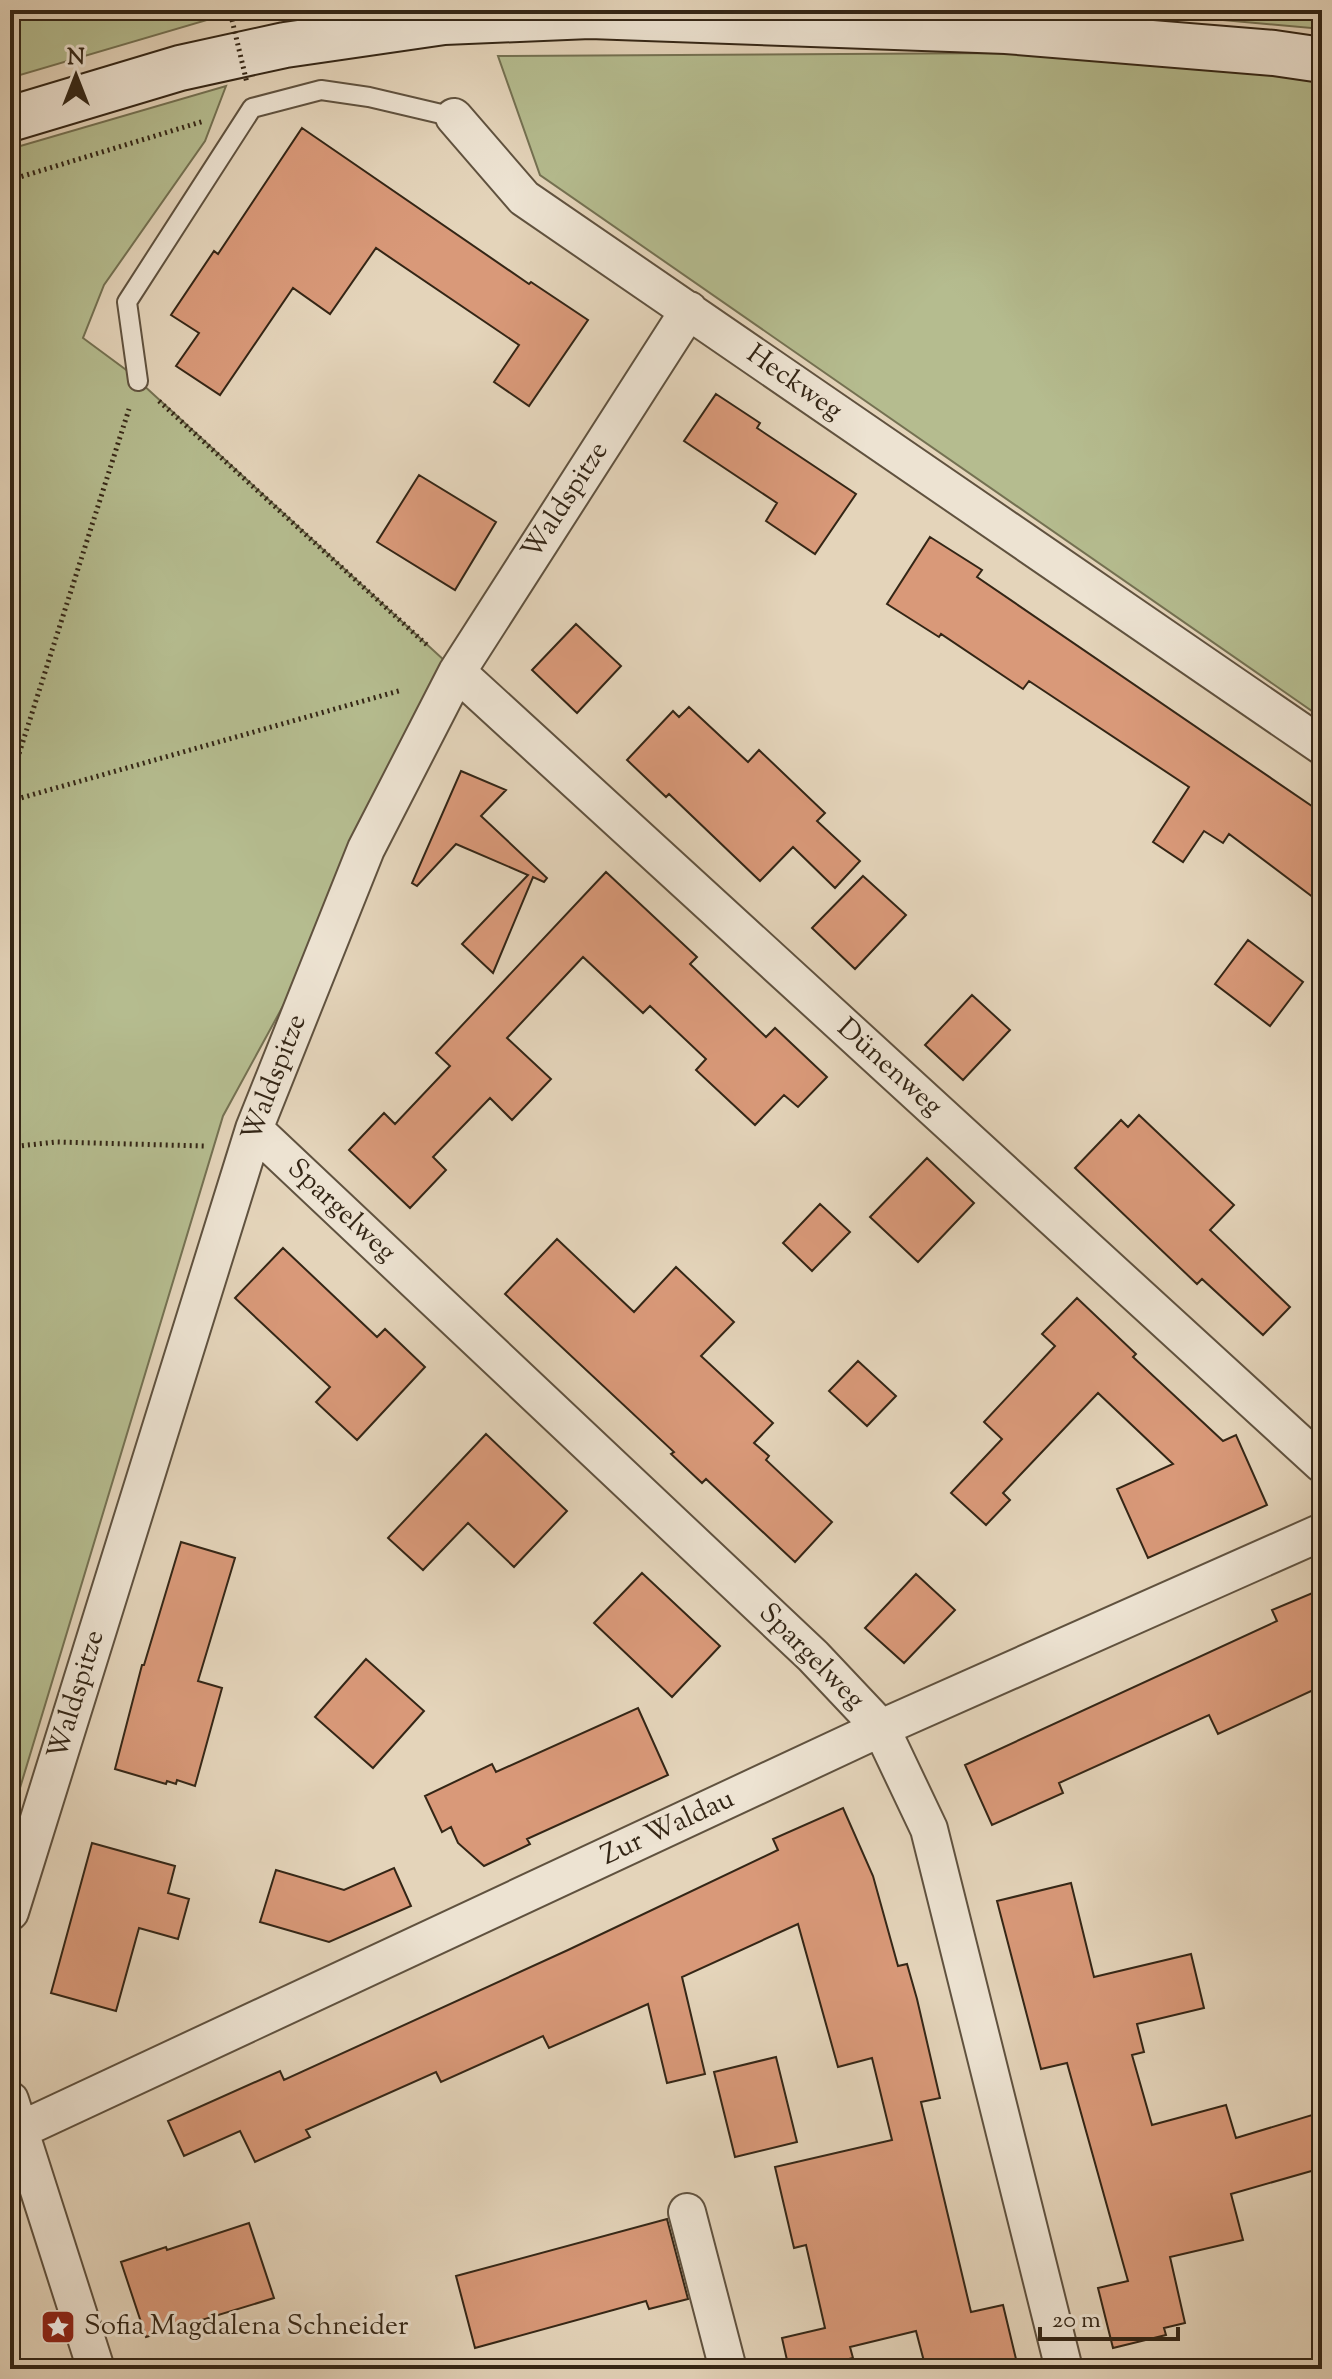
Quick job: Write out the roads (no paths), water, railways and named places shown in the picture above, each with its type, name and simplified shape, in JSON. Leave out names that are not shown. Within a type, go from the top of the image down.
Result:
[{"type":"main road","points":[[10,119],[180,68],[285,45],[444,22],[590,16],[1006,31],[1274,53],[1322,60]]},
{"type":"street","name":"Heckweg","points":[[454,117],[524,198],[1322,746]]},
{"type":"street","name":"Waldspitze","points":[[10,1912],[254,1129],[366,849],[457,672],[689,310]]},
{"type":"street","name":"Dünenweg","points":[[457,672],[1322,1464]]},
{"type":"street","name":"Spargelweg","points":[[254,1129],[813,1656],[881,1728],[929,1829],[1064,2369]]},
{"type":"street","name":"Zur Waldau","points":[[14,2116],[1322,1532]]},
{"type":"street","points":[[14,2116],[96,2369]]},
{"type":"street","points":[[687,2212],[728,2369]]},
{"type":"lane","name":"Heckweg","points":[[138,381],[127,302],[252,108],[321,90],[369,97],[454,117]]},
{"type":"place","name":"Sofia Magdalena Schneider","points":[[58,2327]]}]
